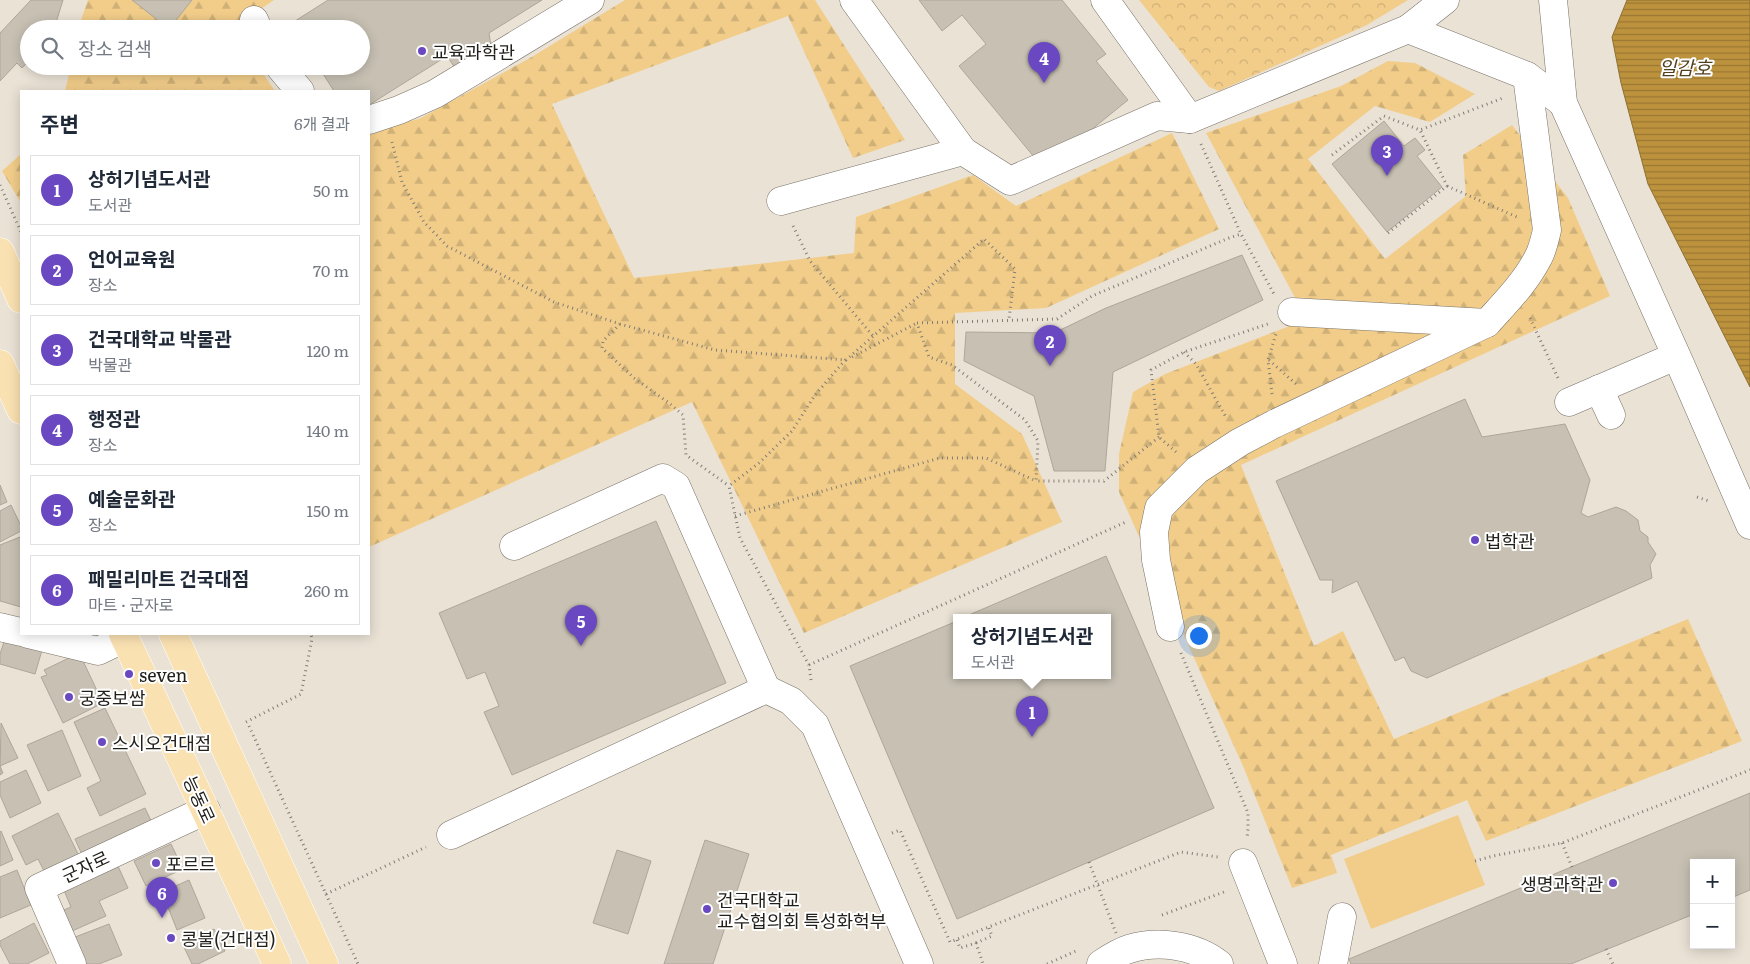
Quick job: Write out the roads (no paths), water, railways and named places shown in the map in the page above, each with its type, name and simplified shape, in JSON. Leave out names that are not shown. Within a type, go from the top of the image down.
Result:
[{"type":"main road","points":[[0,252],[20,297]]},
{"type":"main road","points":[[0,364],[20,408]]},
{"type":"main road","points":[[173,635],[324,964]]},
{"type":"main road","name":"능동로","points":[[124,636],[277,964]]},
{"type":"street","points":[[370,120],[399,110],[435,94],[590,0]]},
{"type":"street","points":[[854,0],[963,151],[1010,181],[1157,116],[1190,119],[1408,29],[1446,0]]},
{"type":"street","points":[[1105,0],[1190,119]]},
{"type":"street","points":[[1553,0],[1563,103],[1750,525]]},
{"type":"street","points":[[1408,29],[1527,76],[1563,103]]},
{"type":"street","points":[[287,75],[299,90]]},
{"type":"street","points":[[1170,627],[1156,560],[1154,532],[1159,508],[1198,470],[1240,442],[1487,323],[1531,271],[1540,254],[1547,230],[1527,76]]},
{"type":"street","points":[[1157,116],[1163,81]]},
{"type":"street","points":[[781,201],[963,151]]},
{"type":"street","points":[[1282,311],[1487,323]]},
{"type":"street","points":[[1564,392],[1600,389],[1676,356]]},
{"type":"street","points":[[1600,389],[1610,416]]},
{"type":"street","points":[[514,546],[663,478],[676,486],[766,689],[791,701],[815,725],[919,964]]},
{"type":"street","points":[[0,627],[20,632]]},
{"type":"street","points":[[32,635],[98,651],[124,636]]},
{"type":"street","points":[[451,834],[766,689]]},
{"type":"street","name":"군자로","points":[[72,964],[39,888],[206,810]]},
{"type":"street","points":[[1247,872],[1283,964]]},
{"type":"street","points":[[1333,964],[1342,917]]},
{"type":"street","points":[[1102,964],[1116,955],[1131,949],[1164,945],[1197,952],[1212,958],[1219,964]]},
{"type":"water","name":"일감호","points":[[1627,0],[1750,0],[1750,387],[1648,184],[1621,83],[1612,37]]},
{"type":"place","name":"교육과학관","points":[[422,51]]},
{"type":"place","name":"행정관","points":[[1044,83]]},
{"type":"place","name":"건국대학교 박물관","points":[[1387,176]]},
{"type":"place","name":"언어교육원","points":[[1050,366]]},
{"type":"place","name":"법학관","points":[[1475,540]]},
{"type":"place","name":"예술문화관","points":[[581,646]]},
{"type":"place","name":"seven","points":[[129,674]]},
{"type":"place","name":"궁중보쌈","points":[[69,697]]},
{"type":"place","name":"상허기념도서관","points":[[1032,737]]},
{"type":"place","name":"스시오건대점","points":[[102,742]]},
{"type":"place","name":"포르르","points":[[156,863]]},
{"type":"place","name":"생명과학관","points":[[1613,883]]},
{"type":"place","name":"건국대학교 교수협의회 특성화헉부","points":[[707,909]]},
{"type":"place","name":"패밀리마트 건국대점","points":[[162,918]]},
{"type":"place","name":"콩불(건대점)","points":[[171,938]]}]
